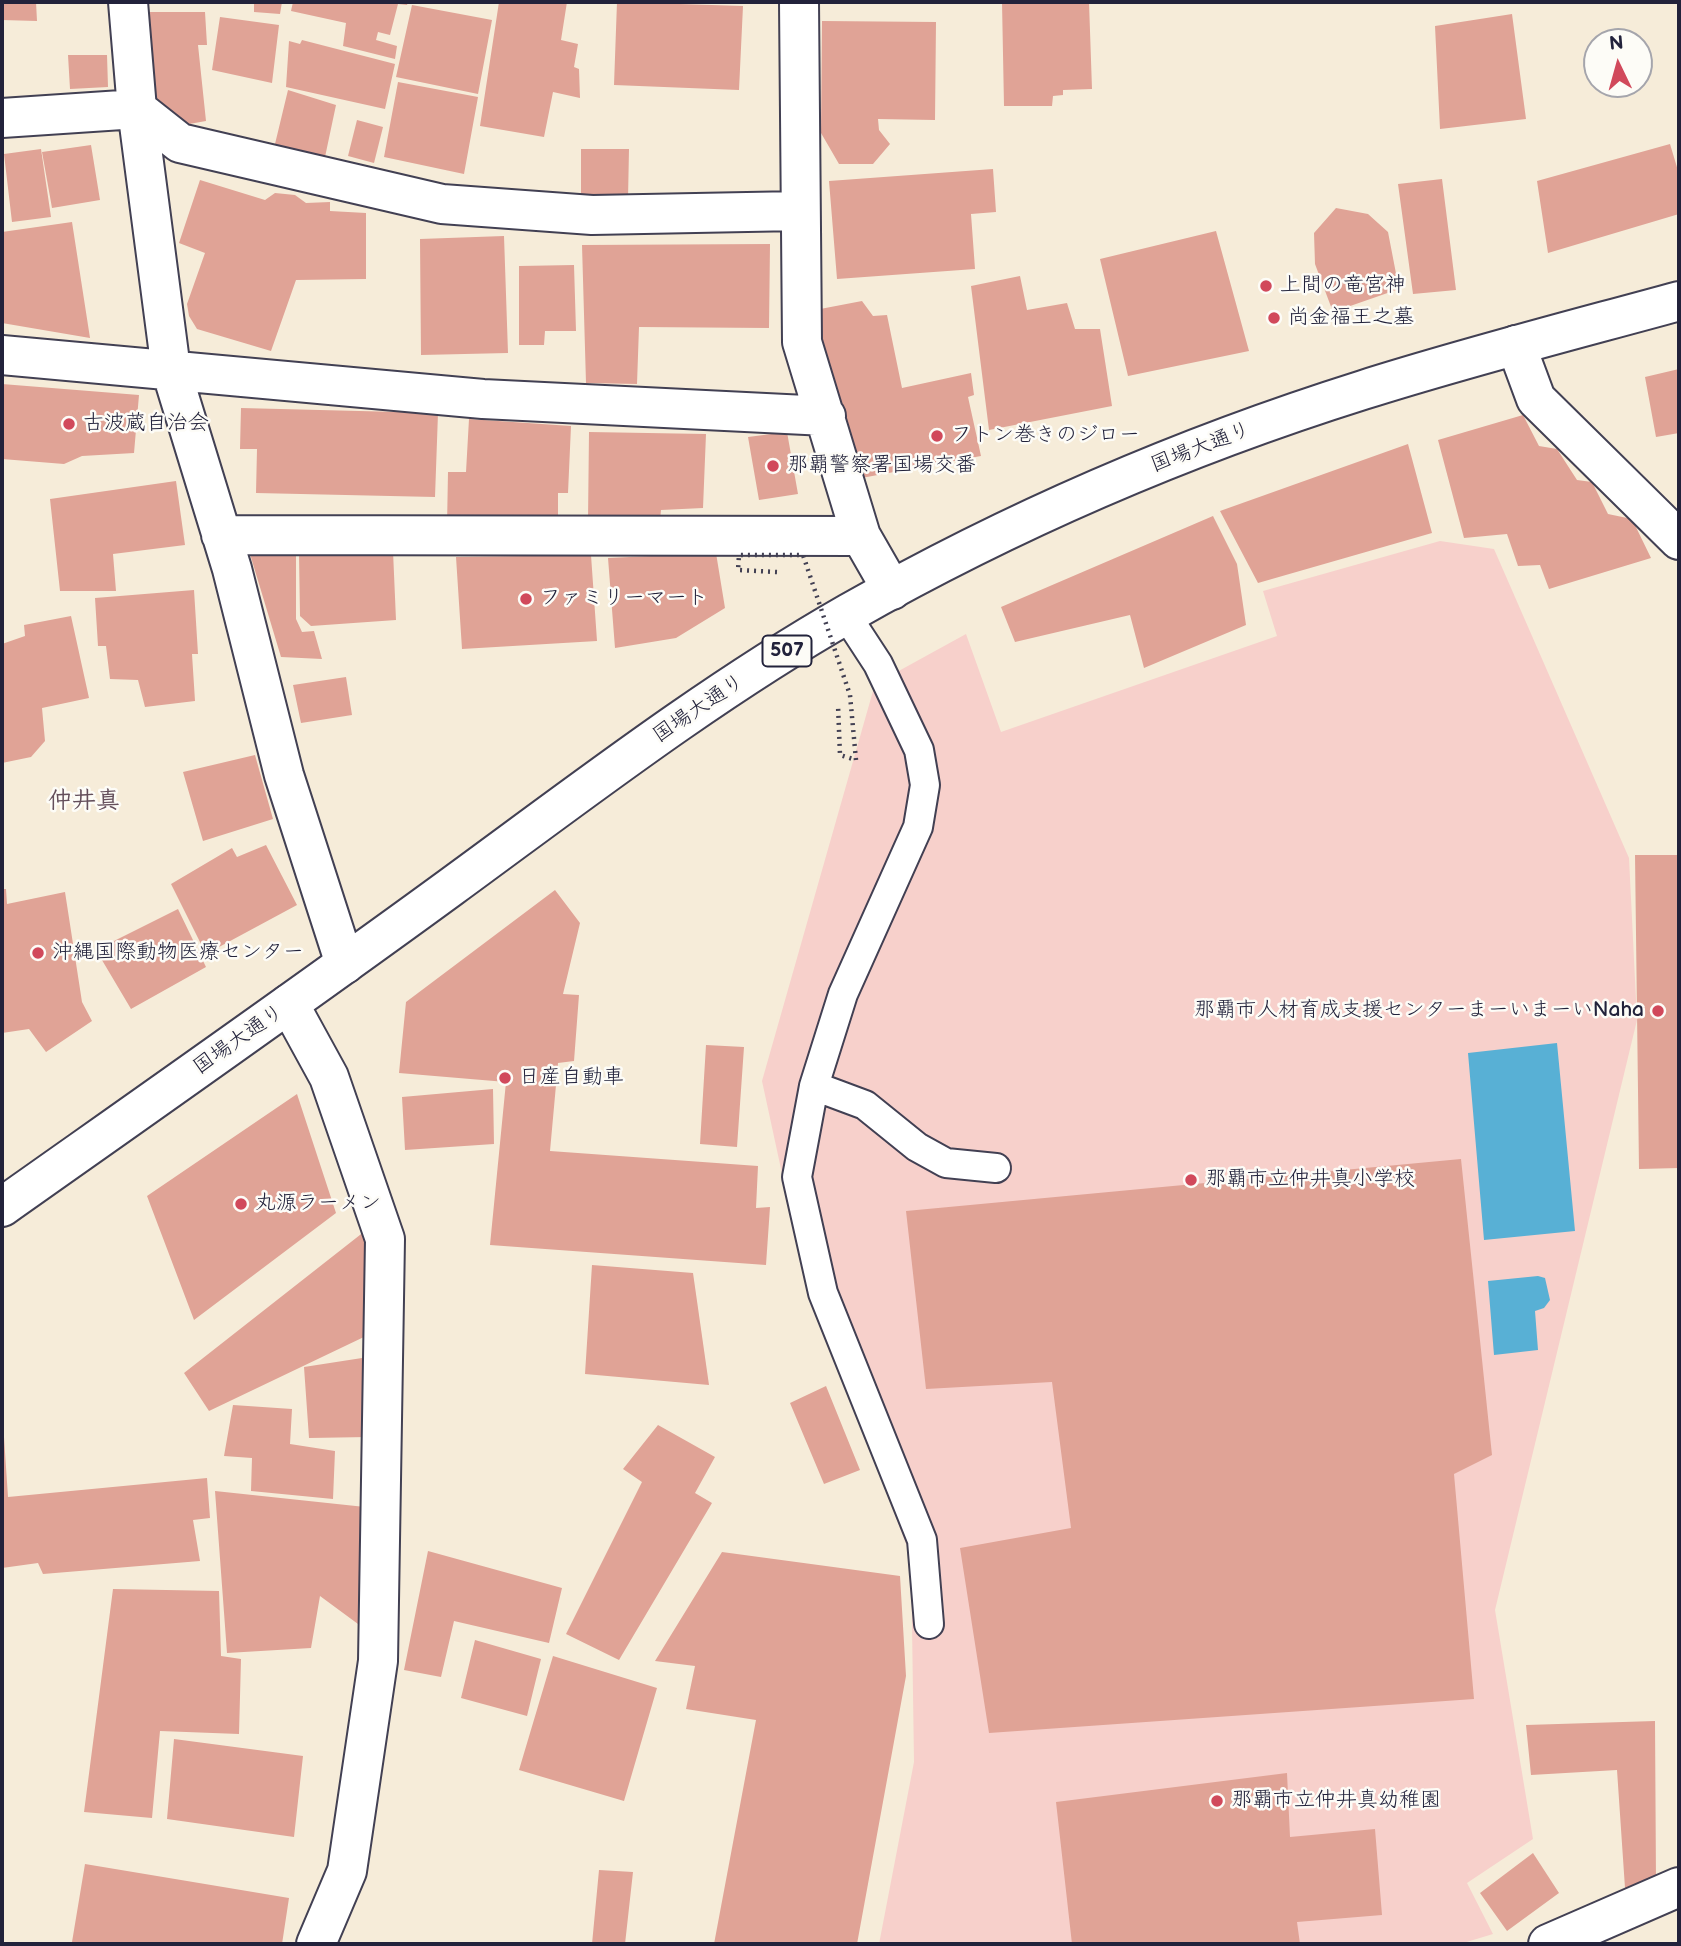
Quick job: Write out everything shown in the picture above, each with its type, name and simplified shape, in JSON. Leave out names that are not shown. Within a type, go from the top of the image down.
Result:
[{"type":"main road","points":[[128,2],[137,109],[171,370],[222,535],[284,775],[345,964]]},
{"type":"main road","points":[[799,2],[802,342],[861,536],[892,590]]},
{"type":"main road","points":[[2,118],[137,109],[180,144],[442,204],[592,215],[799,211]]},
{"type":"main road","name":"国場大通り","points":[[2,1207],[345,964],[699,706],[846,614],[996,536],[1099,489],[1254,428],[1359,391],[1679,301]]},
{"type":"main road","points":[[1516,345],[1536,399],[1679,540]]},
{"type":"main road","points":[[2,355],[483,399],[826,416]]},
{"type":"main road","points":[[222,535],[861,536]]},
{"type":"main road","points":[[289,1004],[329,1077],[385,1239],[378,1661],[347,1871],[316,1944]]},
{"type":"main road","points":[[1548,1944],[1679,1887]]},
{"type":"lane","points":[[846,614],[878,664],[919,750],[925,785],[918,827],[843,995],[814,1086],[797,1177],[823,1293],[922,1540],[929,1624]]},
{"type":"lane","points":[[814,1086],[865,1105],[917,1147],[946,1163],[996,1168]]},
{"type":"path","points":[[777,572],[738,570],[739,555],[803,555],[850,695],[856,760],[840,755],[838,705]]},
{"type":"shaded area","name":"那覇市立仲井真小学校","points":[[1440,541],[1494,549],[1629,858],[1637,1020],[1495,1610],[1533,1839],[1467,1883],[1493,1934],[1460,1944],[879,1944],[914,1762],[911,1557],[805,1280],[762,1081],[875,684],[966,634],[1001,732],[1277,636],[1263,591]]},
{"type":"water","points":[[1557,1043],[1575,1231],[1484,1240],[1468,1053]]},
{"type":"water","points":[[1538,1276],[1545,1278],[1550,1300],[1544,1308],[1535,1311],[1538,1350],[1494,1355],[1488,1281]]},
{"type":"building","points":[[2,2],[36,2],[37,21],[2,20]]},
{"type":"building","points":[[254,2],[282,2],[280,14],[254,12]]},
{"type":"building","points":[[293,2],[408,2],[407,5],[398,4],[390,35],[378,32],[376,40],[397,46],[395,59],[343,46],[346,23],[291,11]]},
{"type":"building","points":[[499,2],[567,2],[561,40],[578,44],[574,67],[579,69],[580,98],[553,92],[544,137],[480,126]]},
{"type":"building","points":[[617,2],[743,6],[739,90],[614,85]]},
{"type":"building","points":[[1002,2],[1089,2],[1092,89],[1063,90],[1063,95],[1053,96],[1052,106],[1004,106]]},
{"type":"building","points":[[412,5],[492,20],[478,94],[396,77]]},
{"type":"building","points":[[145,12],[205,12],[207,45],[198,45],[206,121],[189,124],[157,113],[147,51]]},
{"type":"building","points":[[1512,14],[1526,119],[1440,129],[1435,26]]},
{"type":"building","points":[[220,17],[279,25],[272,83],[212,70]]},
{"type":"building","points":[[822,21],[936,22],[935,120],[878,119],[879,130],[890,144],[873,164],[839,164],[821,133]]},
{"type":"building","points":[[302,40],[395,64],[385,109],[286,87],[289,41],[300,44]]},
{"type":"building","points":[[68,55],[107,55],[108,87],[70,89]]},
{"type":"building","points":[[398,82],[478,97],[464,174],[384,157]]},
{"type":"building","points":[[288,90],[336,105],[325,157],[275,144]]},
{"type":"building","points":[[357,120],[383,127],[374,163],[348,156]]},
{"type":"building","points":[[1670,144],[1679,174],[1679,214],[1548,253],[1537,181]]},
{"type":"building","points":[[91,145],[100,200],[52,208],[42,152]]},
{"type":"building","points":[[41,149],[51,217],[12,222],[4,154]]},
{"type":"building","points":[[581,149],[629,149],[628,199],[581,198]]},
{"type":"building","points":[[993,169],[996,212],[971,214],[975,269],[837,279],[829,181]]},
{"type":"building","points":[[1442,179],[1456,290],[1413,294],[1398,184]]},
{"type":"building","points":[[200,180],[265,200],[275,193],[295,195],[306,203],[330,202],[330,211],[366,213],[366,279],[296,280],[271,351],[197,329],[189,316],[187,304],[205,253],[179,243]]},
{"type":"building","points":[[1336,208],[1368,214],[1388,232],[1399,289],[1333,312],[1315,264],[1314,233]]},
{"type":"building","points":[[72,222],[90,338],[2,323],[2,232]]},
{"type":"building","points":[[1216,231],[1249,351],[1128,376],[1100,259]]},
{"type":"building","points":[[504,236],[508,353],[421,355],[420,239]]},
{"type":"building","points":[[770,244],[769,328],[639,327],[637,384],[586,383],[582,245]]},
{"type":"building","points":[[574,265],[576,331],[545,331],[544,345],[519,345],[519,266]]},
{"type":"building","points":[[1020,276],[1027,310],[1067,303],[1075,329],[1100,329],[1112,406],[989,430],[971,286]]},
{"type":"building","points":[[862,301],[873,316],[887,315],[902,388],[971,373],[974,395],[968,397],[981,456],[856,479],[839,430],[815,310]]},
{"type":"building","points":[[1679,369],[1679,433],[1656,437],[1645,377]]},
{"type":"building","name":"古波蔵自治会","points":[[2,384],[139,395],[134,453],[82,456],[64,464],[2,459]]},
{"type":"building","points":[[241,408],[438,413],[435,497],[256,493],[257,449],[240,449]]},
{"type":"building","points":[[1523,415],[1539,446],[1557,449],[1577,480],[1592,482],[1608,514],[1632,519],[1651,558],[1549,589],[1540,565],[1518,566],[1507,534],[1464,538],[1438,440]]},
{"type":"building","points":[[469,419],[571,426],[568,493],[558,493],[558,523],[447,526],[448,472],[466,472]]},
{"type":"building","points":[[589,432],[706,434],[703,508],[661,510],[660,520],[588,520]]},
{"type":"building","name":"那覇警察署国場交番","points":[[787,432],[798,494],[759,500],[748,437]]},
{"type":"building","points":[[1408,444],[1432,533],[1258,583],[1220,511]]},
{"type":"building","points":[[176,481],[185,545],[113,554],[116,591],[60,591],[50,499]]},
{"type":"building","points":[[1213,516],[1237,564],[1246,625],[1144,668],[1130,615],[1015,642],[1001,607]]},
{"type":"building","points":[[296,551],[296,619],[302,632],[314,631],[322,659],[281,657],[250,554]]},
{"type":"building","points":[[393,551],[396,620],[311,626],[300,616],[299,554]]},
{"type":"building","points":[[716,553],[725,608],[676,638],[615,648],[608,558]]},
{"type":"building","name":"ファミリーマート","points":[[591,555],[597,641],[462,649],[456,557]]},
{"type":"building","points":[[194,590],[198,654],[192,654],[195,701],[145,707],[138,680],[110,679],[106,646],[98,646],[95,598]]},
{"type":"building","points":[[71,616],[89,698],[42,708],[45,741],[31,757],[2,763],[2,644],[25,636],[24,625]]},
{"type":"building","points":[[346,677],[352,715],[301,723],[293,685]]},
{"type":"building","points":[[255,755],[273,819],[203,841],[183,772]]},
{"type":"building","points":[[266,845],[297,905],[206,954],[171,884],[232,848],[237,857]]},
{"type":"building","name":"那覇市人材育成支援センターまーいまーいNaha","points":[[1635,855],[1679,855],[1679,1168],[1639,1169]]},
{"type":"building","name":"沖縄国際動物医療センター","points":[[2,889],[6,889],[7,904],[65,892],[82,1002],[92,1021],[46,1052],[29,1029],[2,1033]]},
{"type":"building","name":"日産自動車","points":[[555,890],[580,923],[563,994],[579,995],[574,1061],[558,1063],[550,1151],[758,1166],[756,1208],[770,1207],[766,1265],[490,1245],[506,1082],[399,1073],[406,1002]]},
{"type":"building","points":[[178,909],[206,967],[131,1009],[96,950]]},
{"type":"building","points":[[706,1045],[744,1047],[737,1147],[700,1144]]},
{"type":"building","points":[[493,1089],[494,1144],[405,1150],[402,1097]]},
{"type":"building","name":"丸源ラーメン","points":[[297,1094],[336,1213],[194,1320],[147,1196]]},
{"type":"building","points":[[1461,1159],[1492,1455],[1454,1474],[1474,1699],[989,1733],[960,1548],[1071,1528],[1052,1382],[926,1389],[906,1211]]},
{"type":"building","points":[[365,1231],[366,1336],[209,1411],[184,1373]]},
{"type":"building","points":[[592,1265],[693,1273],[709,1385],[585,1374]]},
{"type":"building","points":[[362,1358],[368,1437],[309,1438],[304,1367]]},
{"type":"building","points":[[826,1386],[860,1470],[824,1484],[790,1403]]},
{"type":"building","points":[[233,1405],[292,1409],[290,1444],[335,1451],[333,1499],[251,1491],[252,1458],[224,1456]]},
{"type":"building","points":[[2,1407],[8,1497],[207,1478],[210,1518],[193,1520],[200,1561],[43,1574],[38,1563],[2,1568]]},
{"type":"building","points":[[658,1425],[715,1457],[695,1493],[712,1503],[619,1660],[566,1634],[642,1482],[623,1469]]},
{"type":"building","points":[[215,1491],[365,1507],[358,1624],[320,1596],[311,1648],[227,1653]]},
{"type":"building","points":[[428,1551],[562,1588],[549,1643],[454,1621],[441,1677],[404,1670]]},
{"type":"building","points":[[722,1552],[900,1576],[906,1676],[857,1944],[714,1944],[756,1720],[686,1709],[695,1666],[655,1661]]},
{"type":"building","points":[[113,1589],[219,1591],[221,1656],[241,1659],[239,1734],[160,1731],[152,1818],[84,1812]]},
{"type":"building","points":[[475,1640],[541,1659],[527,1716],[461,1698]]},
{"type":"building","points":[[553,1656],[657,1688],[624,1801],[519,1770]]},
{"type":"building","points":[[1655,1721],[1656,1883],[1625,1888],[1617,1770],[1531,1775],[1526,1725]]},
{"type":"building","points":[[174,1739],[303,1756],[294,1837],[167,1819]]},
{"type":"building","points":[[1287,1773],[1290,1837],[1375,1829],[1382,1915],[1297,1922],[1300,1944],[1072,1944],[1056,1802]]},
{"type":"building","points":[[1533,1853],[1559,1893],[1507,1931],[1480,1893]]},
{"type":"building","points":[[85,1864],[289,1898],[282,1944],[72,1942]]},
{"type":"building","points":[[599,1870],[633,1872],[625,1944],[592,1944]]},
{"type":"place","name":"上間の竜宮神","points":[[1266,286]]},
{"type":"place","name":"尚金福王之墓","points":[[1274,318]]},
{"type":"place","name":"古波蔵自治会","points":[[69,424]]},
{"type":"place","name":"フトン巻きのジロー","points":[[937,436]]},
{"type":"place","name":"那覇警察署国場交番","points":[[773,466]]},
{"type":"place","name":"ファミリーマート","points":[[526,599]]},
{"type":"place","name":"沖縄国際動物医療センター","points":[[38,953]]},
{"type":"place","name":"那覇市人材育成支援センターまーいまーいNaha","points":[[1658,1011]]},
{"type":"place","name":"日産自動車","points":[[505,1078]]},
{"type":"place","name":"那覇市立仲井真小学校","points":[[1191,1180]]},
{"type":"place","name":"丸源ラーメン","points":[[241,1204]]},
{"type":"place","name":"那覇市立仲井真幼稚園","points":[[1217,1801]]},
{"type":"district","name":"仲井真","points":[[84,802]]}]
